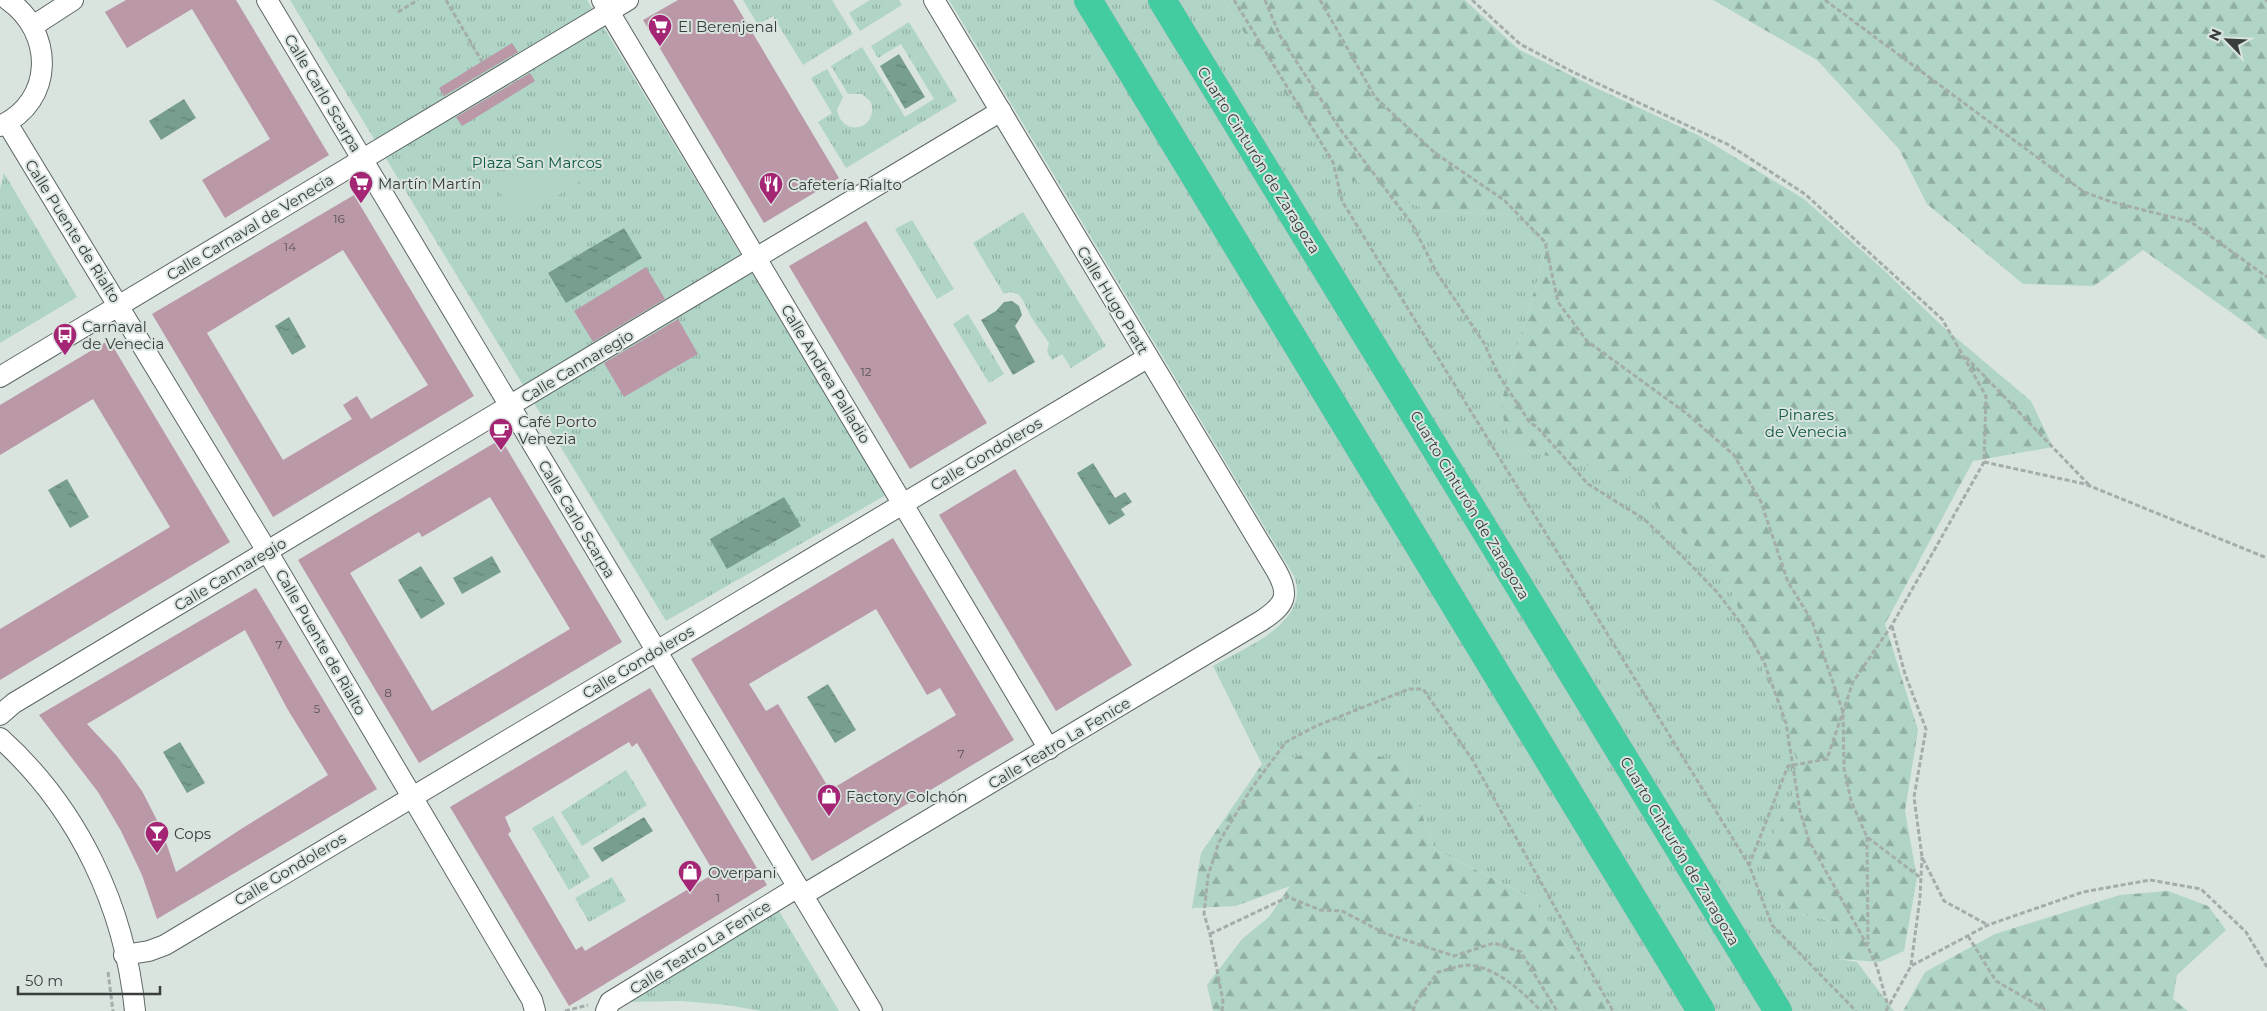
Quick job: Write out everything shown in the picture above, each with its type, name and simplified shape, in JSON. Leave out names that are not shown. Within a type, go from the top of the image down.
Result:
[{"type":"highway","points":[[1088,0],[1701,1011]]},
{"type":"highway","name":"Cuarto Cinturón de Zaragoza","points":[[1162,0],[1778,1011]]},
{"type":"street","points":[[4,124],[20,113],[30,101],[40,79],[42,56],[40,40],[33,26],[26,15],[8,0]]},
{"type":"street","points":[[33,26],[73,0]]},
{"type":"street","name":"Calle Carlo Scarpa","points":[[267,0],[655,652],[872,1011]]},
{"type":"street","name":"Calle Carnaval de Venecia","points":[[0,377],[494,80],[605,6],[628,0]]},
{"type":"street","name":"Calle Hugo Pratt","points":[[934,0],[1285,586],[1284,600]]},
{"type":"street","name":"Calle Andrea Palladio","points":[[605,6],[1049,749]]},
{"type":"street","name":"Calle Cannaregio","points":[[0,715],[14,703],[1001,111]]},
{"type":"street","name":"Calle Puente de Rialto","points":[[4,124],[119,306],[267,551],[532,1000],[535,1011]]},
{"type":"street","name":"Calle Gondoleros","points":[[124,955],[149,951],[165,945],[1148,358]]},
{"type":"street","name":"Calle Teatro La Fenice","points":[[606,1011],[610,1002],[1049,749],[1266,618],[1279,608],[1284,600]]},
{"type":"street","points":[[0,738],[39,778],[74,826],[101,877],[114,913],[135,1011]]},
{"type":"path","points":[[398,12],[418,0]]},
{"type":"path","points":[[446,0],[494,80]]},
{"type":"path","points":[[1234,0],[1333,162],[1342,201],[1749,865],[1772,925],[1856,1011]]},
{"type":"path","points":[[1265,0],[1280,36],[1340,129],[1412,224],[1436,273],[1484,343],[1498,374],[1530,423],[1536,426],[1588,484],[1618,501],[1650,525],[1717,592],[1743,626],[1764,662],[1786,723],[1800,811],[1809,842],[1826,867],[1840,897],[1868,947],[1877,967],[1888,1006]]},
{"type":"path","points":[[1320,0],[1375,97],[1435,153],[1504,200],[1545,242],[1558,302],[1588,342],[1686,413],[1734,455],[1761,502],[1788,582],[1812,621],[1843,712],[1844,768],[1851,801],[1867,837],[1868,947]]},
{"type":"path","points":[[1472,0],[1520,44],[1573,72],[1729,145],[1805,194],[1942,319],[1986,396],[1984,462],[1892,625],[1853,682],[1827,759],[1788,766],[1749,865]]},
{"type":"path","points":[[1825,0],[2084,192],[2112,202],[2191,222],[2267,277]]},
{"type":"path","points":[[1962,353],[2091,487]]},
{"type":"path","points":[[1984,462],[2091,487],[2267,558]]},
{"type":"path","points":[[1886,1011],[1911,966],[1922,857],[1914,797],[1926,729],[1905,674],[1892,625]]},
{"type":"path","points":[[1222,1011],[1223,1001],[1210,934],[1204,914],[1208,876],[1219,842],[1251,789],[1286,742],[1316,726],[1409,689],[1423,689],[1472,760],[1612,1011]]},
{"type":"path","points":[[1867,837],[1921,878]]},
{"type":"path","points":[[1922,857],[1944,901],[1988,925]]},
{"type":"path","points":[[1911,966],[1988,925],[2083,892],[2150,880],[2201,889],[2246,932],[2267,967]]},
{"type":"path","points":[[1210,934],[1288,897],[1320,910],[1342,911],[1384,933],[1454,956],[1494,943],[1521,952],[1556,1011]]},
{"type":"path","points":[[1968,936],[1996,981],[2048,1011]]},
{"type":"path","points":[[106,964],[112,1011]]},
{"type":"path","points":[[1413,1011],[1416,1002],[1438,972],[1467,965],[1494,972],[1527,996],[1541,1011]]},
{"type":"green space","name":"Plaza San Marcos","points":[[290,0],[587,0],[886,495],[666,621]]},
{"type":"green space","points":[[743,0],[832,0],[853,34],[803,65],[773,16],[758,25]]},
{"type":"green space","points":[[870,0],[899,0],[902,5],[860,31],[849,13]]},
{"type":"green space","points":[[949,0],[1224,0],[1254,49],[1430,211],[1518,215],[1549,241],[1502,399],[1517,449],[1626,473],[1726,578],[1773,695],[1802,775],[1762,860],[1785,910],[1839,923],[1839,959],[1857,962],[1894,1011],[1613,1011],[1532,898],[1434,849],[1405,765],[1316,752],[1262,764],[1213,666],[1257,642],[1285,620],[1293,607],[1297,593],[1294,576]]},
{"type":"green space","name":"Pinares de Venecia","points":[[1224,0],[1465,0],[1518,49],[1596,88],[1698,135],[1804,199],[1887,273],[1941,325],[2031,401],[2053,447],[1973,461],[1885,624],[1918,730],[1905,811],[1917,878],[1904,951],[1880,962],[1839,959],[1839,923],[1785,910],[1761,860],[1802,775],[1773,695],[1726,578],[1626,474],[1517,449],[1504,424],[1502,399],[1549,241],[1518,215],[1430,211],[1344,177],[1254,49]]},
{"type":"green space","points":[[1713,0],[2267,0],[2267,340],[2143,250],[2094,286],[2023,284],[1927,204],[1899,149],[1817,60]]},
{"type":"green space","points":[[909,22],[957,101],[846,168],[818,122],[832,113],[811,78],[827,69],[843,97],[837,110],[840,119],[846,125],[852,127],[859,127],[865,124],[870,119],[872,112],[871,102],[862,94],[848,94],[831,66],[862,47],[905,117],[934,99],[901,44],[878,58],[871,46]]},
{"type":"green space","points":[[564,135],[589,176],[517,220],[492,179]]},
{"type":"green space","points":[[4,173],[77,297],[0,343],[0,189]]},
{"type":"green space","points":[[1023,212],[1106,346],[1071,368],[1062,354],[1052,360],[1047,352],[1049,343],[1031,317],[1023,300],[1014,292],[1004,294],[973,243]]},
{"type":"green space","points":[[912,220],[954,289],[937,299],[895,229]]},
{"type":"green space","points":[[968,314],[1004,374],[989,383],[953,324]]},
{"type":"green space","points":[[1316,752],[1367,752],[1405,765],[1434,849],[1532,898],[1613,1011],[1213,1011],[1207,985],[1242,939],[1269,917],[1290,886],[1236,906],[1192,908],[1201,853],[1262,764]]},
{"type":"green space","points":[[626,770],[647,805],[582,846],[561,812]]},
{"type":"green space","points":[[553,816],[590,877],[569,890],[532,828]]},
{"type":"green space","points":[[612,877],[626,901],[589,922],[575,898]]},
{"type":"green space","points":[[2168,891],[2208,906],[2226,930],[2177,975],[2173,999],[2188,1011],[1903,1011],[1925,972],[1995,934],[2120,895]]},
{"type":"green space","points":[[779,911],[839,1011],[761,1011],[727,1005],[681,1001],[625,1002]]},
{"type":"water","points":[[899,54],[925,97],[905,109],[880,66]]},
{"type":"water","points":[[184,99],[196,118],[161,140],[149,121]]},
{"type":"water","points":[[624,228],[642,258],[566,303],[548,273]]},
{"type":"water","points":[[1012,301],[1019,306],[1022,315],[1015,326],[1035,362],[1013,375],[981,320],[996,311],[1004,302]]},
{"type":"water","points":[[289,317],[306,347],[292,355],[275,326]]},
{"type":"water","points":[[1093,463],[1115,498],[1125,492],[1132,502],[1121,509],[1125,515],[1109,525],[1077,473]]},
{"type":"water","points":[[67,479],[89,517],[70,528],[48,490]]},
{"type":"water","points":[[784,497],[801,526],[727,569],[710,539]]},
{"type":"water","points":[[492,556],[501,572],[462,594],[453,578]]},
{"type":"water","points":[[421,566],[445,604],[421,619],[398,580]]},
{"type":"water","points":[[828,684],[856,730],[835,743],[807,697]]},
{"type":"water","points":[[180,742],[205,783],[187,793],[163,752]]},
{"type":"water","points":[[644,817],[653,831],[602,862],[593,848]]},
{"type":"building","points":[[126,0],[236,0],[329,155],[225,218],[202,180],[270,139],[192,9],[127,48],[105,12]]},
{"type":"building","points":[[678,0],[733,0],[839,178],[764,223],[643,20]]},
{"type":"building","points":[[512,43],[518,52],[444,96],[439,88]]},
{"type":"building","points":[[530,73],[535,81],[462,126],[456,117]]},
{"type":"building","points":[[354,195],[474,396],[273,517],[152,314]],"holes":[[[343,250],[428,385],[371,419],[357,396],[343,405],[352,419],[283,460],[207,333]]]},
{"type":"building","points":[[866,221],[987,423],[910,469],[789,266]]},
{"type":"building","points":[[646,267],[665,299],[593,342],[574,311]]},
{"type":"building","points":[[678,319],[698,354],[624,397],[604,363]]},
{"type":"building","points":[[109,340],[230,542],[0,680],[0,629],[170,527],[93,399],[0,455],[0,405]]},
{"type":"building","points":[[501,439],[622,642],[419,763],[298,560]],"holes":[[[490,497],[570,629],[432,711],[350,573],[419,532],[422,537]]]},
{"type":"building","points":[[1015,469],[1132,665],[1056,711],[939,515]]},
{"type":"building","points":[[893,538],[1014,740],[812,861],[691,659]],"holes":[[[876,609],[927,695],[940,688],[956,715],[830,790],[778,704],[766,711],[749,684]]]},
{"type":"building","points":[[256,588],[377,789],[157,919],[142,875],[121,831],[98,792],[39,715]],"holes":[[[245,630],[288,710],[328,775],[176,872],[162,830],[142,791],[117,756],[87,724]]]},
{"type":"building","points":[[650,688],[767,885],[569,1006],[450,807]],"holes":[[[629,742],[632,747],[637,743],[712,869],[707,871],[710,876],[585,951],[582,946],[576,950],[508,834],[511,831],[505,817]]]},
{"type":"place","name":"El Berenjenal","points":[[660,47]]},
{"type":"place","name":"Martín Martín","points":[[361,204]]},
{"type":"place","name":"Cafetería Rialto","points":[[771,205]]},
{"type":"place","name":"Carnaval de Venecia","points":[[65,356]]},
{"type":"place","name":"Café Porto Venezia","points":[[501,451]]},
{"type":"place","name":"Factory Colchón","points":[[829,817]]},
{"type":"place","name":"Cops","points":[[157,854]]},
{"type":"place","name":"Overpani","points":[[690,893]]}]
